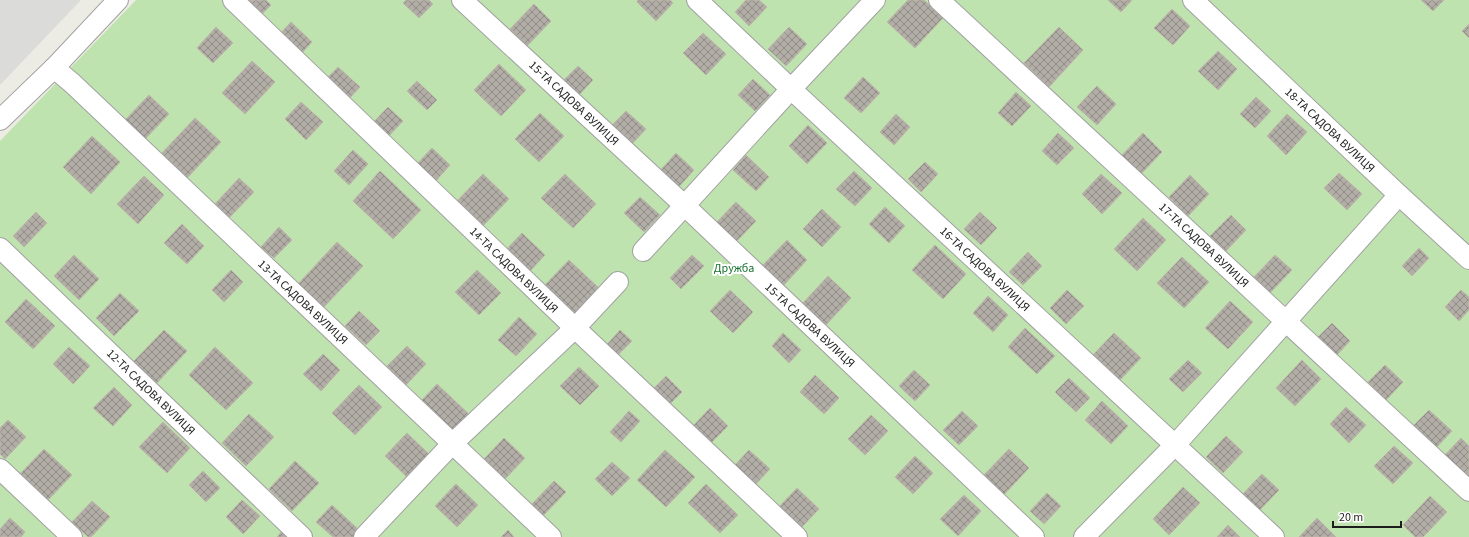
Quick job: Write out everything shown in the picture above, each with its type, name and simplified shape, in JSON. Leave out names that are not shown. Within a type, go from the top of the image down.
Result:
[{"type":"street","points":[[0,120],[54,68],[118,0]]},
{"type":"street","name":"14-ТА САДОВА ВУЛИЦЯ","points":[[233,0],[575,328],[797,537]]},
{"type":"street","name":"15-ТА САДОВА ВУЛИЦЯ","points":[[462,0],[685,206],[1034,537]]},
{"type":"street","name":"16-ТА САДОВА ВУЛИЦЯ","points":[[698,0],[1274,537]]},
{"type":"street","points":[[643,251],[791,88],[875,0]]},
{"type":"street","name":"17-ТА САДОВА ВУЛИЦЯ","points":[[939,0],[1469,491]]},
{"type":"street","name":"18-ТА САДОВА ВУЛИЦЯ","points":[[1193,0],[1399,195],[1469,259]]},
{"type":"street","name":"13-ТА САДОВА ВУЛИЦЯ","points":[[54,68],[551,537]]},
{"type":"street","points":[[1084,537],[1175,445],[1399,195]]},
{"type":"street","name":"12-ТА САДОВА ВУЛИЦЯ","points":[[0,248],[302,537]]},
{"type":"street","points":[[364,537],[452,444],[575,328],[618,282]]},
{"type":"street","points":[[0,469],[72,537]]},
{"type":"shaded area","points":[[0,0],[81,0],[0,85]]},
{"type":"green space","name":"Дружба","points":[[136,0],[1469,0],[1469,537],[0,537],[0,141]]},
{"type":"building","points":[[243,0],[266,0],[271,5],[260,16]]},
{"type":"building","points":[[406,0],[429,0],[433,4],[419,18],[403,3]]},
{"type":"building","points":[[638,0],[670,0],[673,3],[656,21],[637,2]]},
{"type":"building","points":[[746,0],[759,0],[767,7],[749,26],[735,12]]},
{"type":"building","points":[[908,0],[924,0],[943,18],[915,48],[887,22]]},
{"type":"building","points":[[1108,0],[1132,0],[1121,12]]},
{"type":"building","points":[[1421,0],[1444,0],[1433,11]]},
{"type":"building","points":[[534,4],[551,21],[527,46],[510,29]]},
{"type":"building","points":[[1172,9],[1190,26],[1173,45],[1154,28]]},
{"type":"building","points":[[291,22],[312,42],[299,56],[278,36]]},
{"type":"building","points":[[1469,24],[1469,38],[1462,31]]},
{"type":"building","points":[[216,27],[233,43],[213,63],[197,48]]},
{"type":"building","points":[[789,27],[807,44],[786,66],[768,49]]},
{"type":"building","points":[[1059,27],[1083,50],[1049,87],[1024,63]]},
{"type":"building","points":[[703,33],[726,54],[706,75],[683,53]]},
{"type":"building","points":[[1218,51],[1237,69],[1218,90],[1198,71]]},
{"type":"building","points":[[252,61],[275,82],[245,114],[222,93]]},
{"type":"building","points":[[499,64],[526,90],[501,116],[474,90]]},
{"type":"building","points":[[578,66],[593,80],[578,96],[563,81]]},
{"type":"building","points":[[338,67],[360,87],[346,102],[324,81]]},
{"type":"building","points":[[863,77],[880,93],[861,113],[844,98]]},
{"type":"building","points":[[753,79],[770,95],[755,111],[738,95]]},
{"type":"building","points":[[417,81],[437,100],[427,110],[407,91]]},
{"type":"building","points":[[1097,86],[1116,104],[1097,125],[1077,107]]},
{"type":"building","points":[[1016,92],[1031,106],[1012,126],[998,113]]},
{"type":"building","points":[[149,95],[169,114],[144,140],[124,121]]},
{"type":"building","points":[[1256,97],[1271,111],[1255,128],[1240,114]]},
{"type":"building","points":[[301,102],[323,122],[306,140],[285,119]]},
{"type":"building","points":[[388,107],[403,121],[384,141],[369,127]]},
{"type":"building","points":[[626,111],[646,129],[629,147],[609,128]]},
{"type":"building","points":[[540,113],[564,136],[539,162],[515,139]]},
{"type":"building","points":[[896,114],[910,127],[894,145],[880,132]]},
{"type":"building","points":[[1287,114],[1307,132],[1286,155],[1267,136]]},
{"type":"building","points":[[195,118],[221,142],[187,178],[161,154]]},
{"type":"building","points":[[808,125],[827,143],[807,164],[789,146]]},
{"type":"building","points":[[1058,133],[1074,148],[1057,165],[1042,151]]},
{"type":"building","points":[[1143,133],[1162,152],[1141,174],[1122,155]]},
{"type":"building","points":[[92,136],[120,162],[91,194],[63,167]]},
{"type":"building","points":[[432,148],[450,165],[433,184],[415,166]]},
{"type":"building","points":[[353,150],[368,164],[349,185],[334,171]]},
{"type":"building","points":[[676,153],[694,170],[676,190],[658,173]]},
{"type":"building","points":[[746,155],[769,177],[756,191],[733,170]]},
{"type":"building","points":[[925,162],[938,174],[921,192],[908,179]]},
{"type":"building","points":[[380,171],[421,210],[393,239],[353,201]]},
{"type":"building","points":[[854,171],[872,188],[855,206],[836,189]]},
{"type":"building","points":[[1339,173],[1362,194],[1347,210],[1324,188]]},
{"type":"building","points":[[483,174],[509,199],[480,229],[454,204]]},
{"type":"building","points":[[565,174],[596,204],[573,228],[541,198]]},
{"type":"building","points":[[1101,174],[1122,193],[1102,214],[1082,194]]},
{"type":"building","points":[[1190,175],[1209,194],[1188,216],[1169,197]]},
{"type":"building","points":[[144,176],[164,195],[138,224],[117,204]]},
{"type":"building","points":[[239,178],[254,192],[229,218],[215,204]]},
{"type":"building","points":[[640,197],[660,215],[644,232],[624,213]]},
{"type":"building","points":[[736,202],[756,221],[735,243],[715,224]]},
{"type":"building","points":[[885,207],[905,226],[889,243],[869,224]]},
{"type":"building","points":[[822,209],[841,227],[822,247],[803,229]]},
{"type":"building","points":[[36,212],[47,223],[24,247],[13,236]]},
{"type":"building","points":[[980,212],[997,228],[981,245],[964,229]]},
{"type":"building","points":[[1231,215],[1246,230],[1226,251],[1210,236]]},
{"type":"building","points":[[1143,218],[1166,240],[1137,271],[1114,249]]},
{"type":"building","points":[[182,224],[204,246],[187,264],[164,243]]},
{"type":"building","points":[[279,227],[292,240],[274,258],[261,247]]},
{"type":"building","points":[[522,233],[545,255],[526,275],[503,253]]},
{"type":"building","points":[[787,240],[807,260],[783,286],[762,266]]},
{"type":"building","points":[[337,242],[363,266],[323,308],[298,284]]},
{"type":"building","points":[[935,245],[966,274],[943,299],[912,270]]},
{"type":"building","points":[[1419,248],[1429,258],[1412,276],[1402,266]]},
{"type":"building","points":[[1028,252],[1042,266],[1023,285],[1009,272]]},
{"type":"building","points":[[74,255],[99,279],[79,300],[54,276]]},
{"type":"building","points":[[692,255],[704,266],[681,289],[670,278]]},
{"type":"building","points":[[1275,255],[1292,270],[1270,293],[1253,278]]},
{"type":"building","points":[[1182,257],[1209,282],[1184,308],[1157,283]]},
{"type":"building","points":[[569,260],[600,289],[570,319],[540,290]]},
{"type":"building","points":[[231,270],[243,282],[224,302],[212,290]]},
{"type":"building","points":[[477,270],[501,293],[479,315],[455,292]]},
{"type":"building","points":[[828,276],[851,298],[825,326],[802,304]]},
{"type":"building","points":[[730,290],[753,312],[733,333],[710,311]]},
{"type":"building","points":[[1067,290],[1084,306],[1066,324],[1050,308]]},
{"type":"building","points":[[1461,290],[1469,297],[1469,310],[1459,321],[1445,307]]},
{"type":"building","points":[[120,293],[139,311],[114,336],[96,318]]},
{"type":"building","points":[[988,296],[1008,315],[993,332],[973,313]]},
{"type":"building","points":[[26,299],[55,326],[33,349],[5,322]]},
{"type":"building","points":[[1230,301],[1253,322],[1228,349],[1205,328]]},
{"type":"building","points":[[359,311],[380,331],[366,345],[345,326]]},
{"type":"building","points":[[519,317],[537,334],[516,356],[498,340]]},
{"type":"building","points":[[1332,323],[1350,341],[1335,357],[1316,339]]},
{"type":"building","points":[[1025,328],[1055,356],[1037,374],[1008,347]]},
{"type":"building","points":[[164,330],[187,351],[156,384],[133,362]]},
{"type":"building","points":[[620,330],[632,341],[613,360],[602,350]]},
{"type":"building","points":[[783,333],[801,350],[789,363],[772,346]]},
{"type":"building","points":[[1114,333],[1141,358],[1120,380],[1093,355]]},
{"type":"building","points":[[407,346],[426,364],[406,385],[387,366]]},
{"type":"building","points":[[69,347],[90,366],[73,384],[53,364]]},
{"type":"building","points":[[215,347],[253,383],[226,410],[189,375]]},
{"type":"building","points":[[323,354],[340,370],[321,391],[303,374]]},
{"type":"building","points":[[1188,360],[1202,373],[1183,392],[1169,379]]},
{"type":"building","points":[[1302,360],[1321,379],[1295,406],[1276,388]]},
{"type":"building","points":[[1385,365],[1403,382],[1386,400],[1368,382]]},
{"type":"building","points":[[579,367],[599,386],[580,405],[560,386]]},
{"type":"building","points":[[914,370],[930,385],[915,401],[899,386]]},
{"type":"building","points":[[815,375],[839,398],[824,414],[800,392]]},
{"type":"building","points":[[666,376],[682,392],[665,409],[648,394]]},
{"type":"building","points":[[1069,378],[1090,398],[1076,412],[1055,392]]},
{"type":"building","points":[[437,384],[471,416],[455,433],[421,401]]},
{"type":"building","points":[[359,385],[382,407],[355,435],[332,413]]},
{"type":"building","points":[[114,387],[132,405],[113,426],[93,408]]},
{"type":"building","points":[[1102,401],[1128,426],[1111,444],[1085,420]]},
{"type":"building","points":[[1346,407],[1366,425],[1349,443],[1330,424]]},
{"type":"building","points":[[710,408],[728,426],[710,444],[692,427]]},
{"type":"building","points":[[1429,410],[1452,431],[1434,450],[1411,428]]},
{"type":"building","points":[[629,411],[640,421],[621,442],[610,432]]},
{"type":"building","points":[[962,411],[978,426],[959,445],[943,430]]},
{"type":"building","points":[[249,414],[274,437],[246,466],[222,443]]},
{"type":"building","points":[[871,415],[888,431],[865,455],[848,439]]},
{"type":"building","points":[[8,420],[26,437],[5,459],[0,454],[0,428]]},
{"type":"building","points":[[163,422],[190,448],[167,473],[139,447]]},
{"type":"building","points":[[407,433],[431,456],[409,479],[385,456]]},
{"type":"building","points":[[1226,436],[1243,452],[1223,473],[1206,457]]},
{"type":"building","points":[[504,438],[525,458],[505,479],[484,459]]},
{"type":"building","points":[[1461,438],[1469,446],[1469,481],[1444,456]]},
{"type":"building","points":[[1394,446],[1413,463],[1393,484],[1374,466]]},
{"type":"building","points":[[44,449],[72,475],[46,502],[18,476]]},
{"type":"building","points":[[1009,449],[1029,468],[1000,499],[980,479]]},
{"type":"building","points":[[665,450],[695,477],[666,507],[637,480]]},
{"type":"building","points":[[749,450],[770,469],[755,485],[735,465]]},
{"type":"building","points":[[915,456],[933,473],[913,494],[895,477]]},
{"type":"building","points":[[295,461],[319,483],[292,511],[269,489]]},
{"type":"building","points":[[612,462],[630,478],[612,496],[595,479]]},
{"type":"building","points":[[203,471],[220,488],[206,502],[189,485]]},
{"type":"building","points":[[1262,474],[1279,490],[1255,515],[1238,499]]},
{"type":"building","points":[[554,481],[566,492],[543,516],[531,505]]},
{"type":"building","points":[[456,484],[478,505],[457,527],[435,506]]},
{"type":"building","points":[[706,484],[738,515],[720,533],[688,503]]},
{"type":"building","points":[[1183,487],[1200,503],[1169,535],[1153,519]]},
{"type":"building","points":[[797,488],[819,509],[795,534],[773,513]]},
{"type":"building","points":[[1047,493],[1061,506],[1044,524],[1030,511]]},
{"type":"building","points":[[964,495],[981,511],[958,536],[940,519]]},
{"type":"building","points":[[1430,496],[1447,512],[1423,537],[1415,537],[1403,525]]},
{"type":"building","points":[[242,500],[260,516],[243,534],[226,517]]},
{"type":"building","points":[[92,501],[110,517],[91,537],[88,537],[72,522]]},
{"type":"building","points":[[332,505],[359,530],[353,537],[333,537],[316,522]]},
{"type":"building","points":[[10,518],[25,532],[21,537],[0,537],[0,529]]},
{"type":"building","points":[[1317,518],[1336,537],[1299,537]]},
{"type":"building","points":[[1228,525],[1240,537],[1217,537]]},
{"type":"building","points":[[283,530],[291,537],[277,537]]},
{"type":"building","points":[[508,530],[514,537],[501,537]]}]
